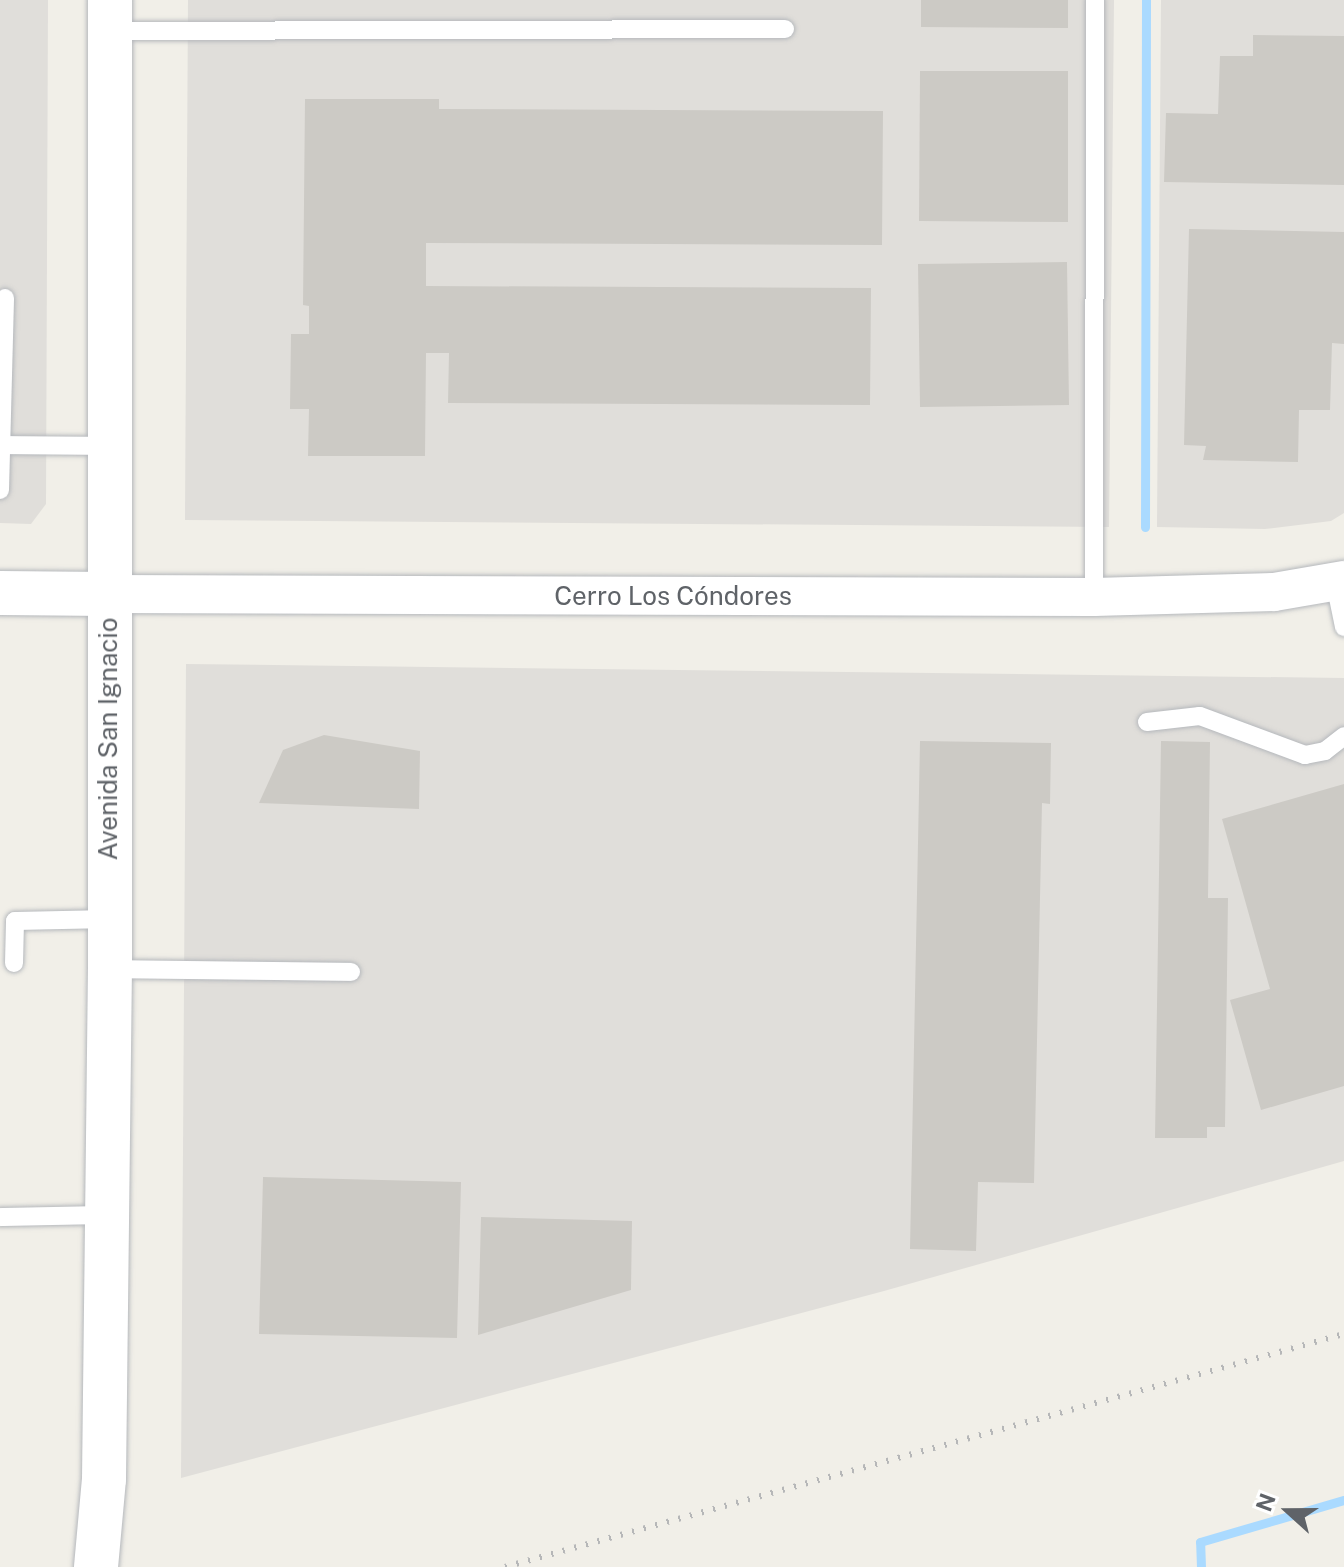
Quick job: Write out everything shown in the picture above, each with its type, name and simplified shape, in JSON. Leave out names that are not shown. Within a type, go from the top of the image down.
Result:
[{"type":"main road","name":"Avenida San Ignacio","points":[[104,1479],[110,969],[107,594],[110,15]]},
{"type":"main road","name":"Cerro Los Cóndores","points":[[0,593],[107,594]]},
{"type":"main road","points":[[96,1567],[104,1479]]},
{"type":"main road","points":[[104,1479],[116,1567]]},
{"type":"street","name":"Cerro Los Cóndores","points":[[107,594],[1094,597],[1274,592],[1340,582]]},
{"type":"lane","points":[[1094,597],[1095,0]]},
{"type":"lane","points":[[110,15],[785,29]]},
{"type":"lane","points":[[0,490],[5,298]]},
{"type":"lane","points":[[3,445],[108,446]]},
{"type":"lane","points":[[1340,582],[1344,627]]},
{"type":"lane","points":[[1147,722],[1200,716],[1305,755],[1325,751],[1344,736]]},
{"type":"lane","points":[[14,963],[15,921],[110,919]]},
{"type":"lane","points":[[110,969],[351,972]]},
{"type":"lane","points":[[0,1217],[106,1215]]},
{"type":"shaded area","points":[[0,0],[48,0],[46,504],[31,524],[0,523]]},
{"type":"shaded area","points":[[188,0],[1114,0],[1109,527],[185,520]]},
{"type":"shaded area","points":[[1161,0],[1344,0],[1344,513],[1331,521],[1265,529],[1157,527]]},
{"type":"shaded area","points":[[186,664],[1344,678],[1344,1161],[884,1291],[181,1478]]},
{"type":"building","points":[[921,0],[1068,0],[1068,28],[921,27]]},
{"type":"building","points":[[1253,35],[1344,36],[1344,185],[1164,182],[1166,113],[1218,114],[1220,56],[1253,56]]},
{"type":"building","points":[[920,71],[1068,71],[1068,222],[919,221]]},
{"type":"building","points":[[305,99],[439,99],[439,109],[883,111],[882,245],[426,243],[426,286],[871,288],[870,405],[448,403],[449,353],[426,353],[425,456],[308,456],[309,409],[290,409],[291,334],[309,334],[309,306],[303,305]]},
{"type":"building","points":[[1189,229],[1344,232],[1344,344],[1332,343],[1330,410],[1299,410],[1298,462],[1203,460],[1206,446],[1184,445]]},
{"type":"building","points":[[1067,262],[1069,405],[920,407],[918,264]]},
{"type":"building","points":[[324,735],[420,751],[419,809],[259,803],[283,750]]},
{"type":"building","points":[[920,741],[1051,743],[1050,804],[1042,803],[1034,1183],[978,1182],[976,1251],[910,1249]]},
{"type":"building","points":[[1161,741],[1210,742],[1208,898],[1228,898],[1225,1127],[1207,1127],[1207,1138],[1155,1138]]},
{"type":"building","points":[[1344,784],[1344,1086],[1261,1110],[1230,1000],[1270,989],[1222,819]]},
{"type":"building","points":[[263,1177],[461,1182],[457,1338],[259,1334]]},
{"type":"building","points":[[481,1217],[632,1221],[631,1290],[478,1335]]},
{"type":"waterway","points":[[1145,527],[1146,0]]},
{"type":"waterway","points":[[1201,1567],[1200,1542],[1344,1500]]},
{"type":"railway","points":[[505,1567],[1344,1334]]}]
